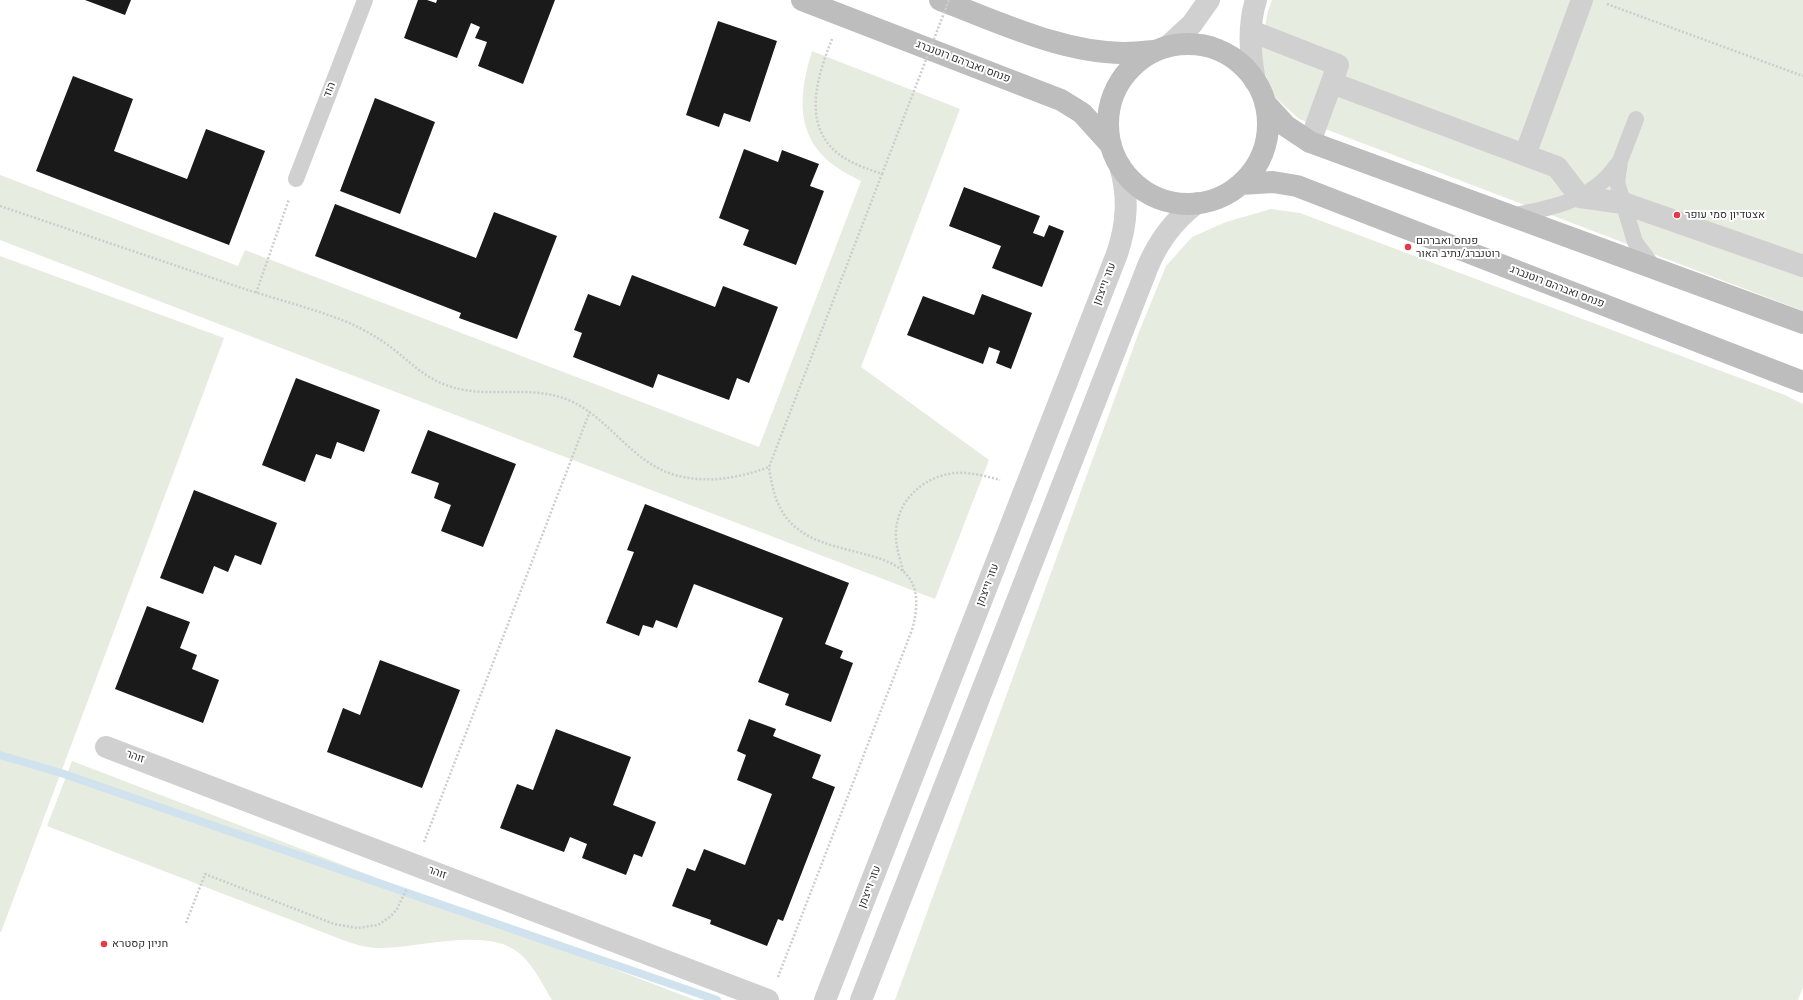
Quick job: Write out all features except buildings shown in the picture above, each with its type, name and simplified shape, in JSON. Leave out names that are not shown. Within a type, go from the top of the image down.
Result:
[{"type":"main road","name":"פנחס ואברהם רוטנברג","points":[[802,0],[1061,100],[1082,113],[1110,145]]},
{"type":"main road","points":[[940,0],[1030,34],[1074,47],[1124,53],[1191,44],[1216,50],[1228,55],[1238,62],[1255,81],[1265,103],[1268,128],[1262,153],[1250,175],[1241,184],[1220,197],[1197,203],[1172,202],[1147,193],[1128,177],[1120,166],[1110,145],[1108,133],[1109,108],[1118,83],[1134,64],[1161,49]]},
{"type":"main road","points":[[1265,103],[1286,126],[1310,142],[1655,270],[1803,323]]},
{"type":"main road","name":"פנחס ואברהם רוטנברג","points":[[1241,184],[1273,182],[1297,186],[1803,382]]},
{"type":"main road","points":[[1766,368],[1803,388]]},
{"type":"street","points":[[1161,49],[1192,24],[1209,0]]},
{"type":"street","points":[[1255,81],[1251,31],[1256,0]]},
{"type":"street","points":[[1524,155],[1593,1]]},
{"type":"street","points":[[1251,31],[1338,65],[1310,142]]},
{"type":"street","points":[[1332,83],[1557,167],[1580,198],[1623,203],[1803,266]]},
{"type":"street","name":"עזר וייצמן","points":[[826,1000],[1120,245],[1126,212],[1125,186],[1120,166]]},
{"type":"street","points":[[861,1000],[1148,266],[1157,246],[1168,230],[1184,212],[1197,203]]},
{"type":"street","name":"זוהר","points":[[106,747],[768,1000]]},
{"type":"lane","name":"הוד","points":[[296,179],[365,0]]},
{"type":"lane","points":[[1636,119],[1620,161],[1617,182],[1635,242],[1655,270]]},
{"type":"lane","points":[[1511,216],[1552,207],[1580,198],[1604,180],[1620,161]]},
{"type":"path","points":[[778,978],[912,630],[916,614],[917,600],[915,588],[903,571],[884,560],[822,543],[801,532],[785,516],[779,506],[771,481],[769,467],[949,0]]},
{"type":"path","points":[[1593,1],[1803,76]]},
{"type":"path","points":[[843,16],[832,40],[822,68],[815,100],[815,116],[819,131],[828,144],[840,156],[857,165],[882,174]]},
{"type":"path","points":[[256,293],[296,179]]},
{"type":"path","points":[[0,206],[256,293],[304,306],[350,324],[388,345],[415,368],[444,385],[478,393],[520,391],[548,394],[571,401],[590,411],[640,458],[656,468],[672,474],[688,479],[721,480],[753,473],[769,467]]},
{"type":"path","points":[[186,923],[205,874],[334,924],[364,928],[378,925],[391,916],[397,909],[403,898],[590,411]]},
{"type":"path","points":[[903,571],[898,552],[896,532],[900,513],[908,498],[920,486],[936,477],[955,473],[976,474],[999,480],[1025,490]]},
{"type":"shaded area","name":"אצטדיון סמי עופר","points":[[1272,0],[1803,0],[1803,311],[1299,119],[1274,96],[1259,59],[1268,11]]},
{"type":"shaded area","points":[[812,51],[960,109],[861,367],[989,460],[935,599],[0,240],[0,175],[238,266],[245,250],[759,447],[861,181],[835,166],[822,154],[812,142],[806,128],[803,113],[804,83]]},
{"type":"shaded area","points":[[1271,209],[1300,213],[1785,395],[1803,404],[1803,987],[1798,1000],[895,1000],[1139,332],[1166,266],[1192,237],[1226,222]]},
{"type":"shaded area","points":[[0,256],[224,338],[1,932],[0,932]]},
{"type":"shaded area","points":[[72,761],[695,1000],[552,1000],[529,963],[519,953],[505,945],[489,941],[471,940],[374,948],[365,947],[343,940],[47,826]]},
{"type":"waterway","points":[[0,755],[61,773],[717,1000]]},
{"type":"place","name":"אצטדיון סמי עופר","points":[[1677,215]]},
{"type":"place","name":"פנחס ואברהם רוטנברג/נתיב האור","points":[[1408,247]]},
{"type":"place","name":"חניון קסטרא","points":[[104,944]]}]
